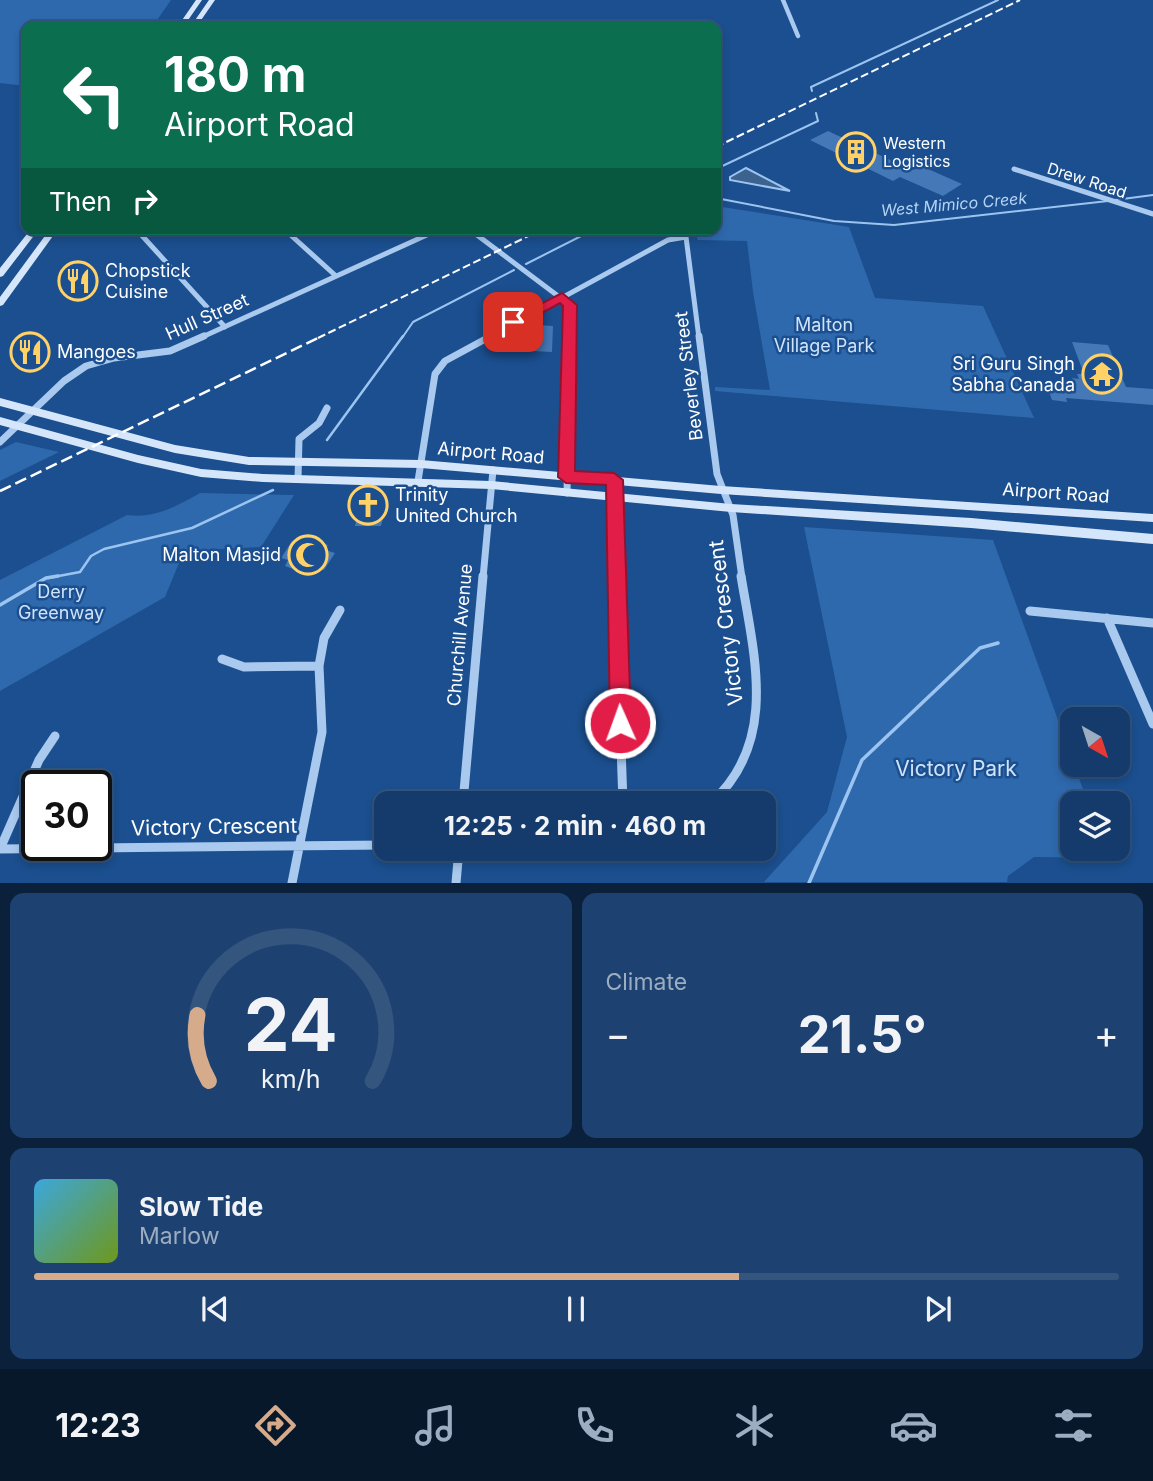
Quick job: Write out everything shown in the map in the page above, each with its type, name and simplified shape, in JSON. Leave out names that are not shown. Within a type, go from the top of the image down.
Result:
[{"type":"main road","points":[[184,21],[199,0]]},
{"type":"main road","points":[[197,21],[212,0]]},
{"type":"main road","points":[[0,274],[30,235]]},
{"type":"main road","points":[[0,303],[50,235]]},
{"type":"main road","name":"Airport Road","points":[[0,402],[188,452],[249,461],[421,464],[721,490],[1153,518]]},
{"type":"main road","name":"Airport Road","points":[[0,421],[175,468],[239,477],[491,485],[614,499],[971,523],[1153,539]]},
{"type":"main road","points":[[960,504],[971,523]]},
{"type":"main road","points":[[1086,513],[1093,534]]},
{"type":"street","points":[[783,0],[798,36]]},
{"type":"street","name":"Drew Road","points":[[1014,169],[1153,214]]},
{"type":"street","points":[[141,235],[225,327]]},
{"type":"street","points":[[291,235],[336,276]]},
{"type":"street","name":"Hull Street","points":[[0,442],[64,381],[86,366],[107,359],[167,352],[425,235]]},
{"type":"street","points":[[477,235],[562,297],[571,308],[567,493]]},
{"type":"street","name":"Beverley Street","points":[[562,297],[668,240],[686,237],[717,474],[721,490],[731,508]]},
{"type":"street","points":[[418,481],[435,374],[443,362],[451,355],[562,297]]},
{"type":"street","points":[[298,479],[299,439],[319,423],[327,408]]},
{"type":"street","name":"Churchill Avenue","points":[[464,791],[493,470]]},
{"type":"street","points":[[614,480],[623,791]]},
{"type":"street","name":"Victory Crescent","points":[[724,791],[738,772],[755,729],[755,694],[748,614],[731,508]]},
{"type":"street","points":[[292,883],[322,732],[319,666],[324,638],[341,610]]},
{"type":"street","points":[[1030,611],[1153,623]]},
{"type":"street","points":[[1107,618],[1153,724]]},
{"type":"street","points":[[222,659],[244,667],[319,666]]},
{"type":"street","points":[[0,849],[39,760],[55,736]]},
{"type":"street","name":"Victory Crescent","points":[[0,849],[374,845]]},
{"type":"street","points":[[456,883],[458,861]]},
{"type":"green space","points":[[0,0],[171,0],[156,21],[21,21],[21,85],[0,83]]},
{"type":"green space","name":"Malton Village Park","points":[[721,207],[849,227],[875,298],[983,306],[1034,418],[715,391],[715,387],[770,390],[747,241],[698,240],[696,235],[721,235]]},
{"type":"green space","points":[[16,442],[59,452],[0,481],[0,450]]},
{"type":"green space","name":"Derry Greenway","points":[[200,493],[294,495],[261,547],[184,551],[165,597],[0,691],[0,580],[127,515],[156,513]]},
{"type":"green space","name":"Victory Park","points":[[804,527],[993,540],[1060,725],[1060,777],[1079,777],[1084,791],[1060,791],[1060,857],[1034,857],[1008,876],[1007,882],[764,882],[827,812],[847,737]]},
{"type":"shaded area","points":[[746,168],[790,191],[730,180],[730,177]]},
{"type":"building","name":"Western Logistics","points":[[828,131],[912,170],[919,165],[962,184],[943,196],[900,177],[893,181],[810,140]]},
{"type":"building","points":[[537,325],[553,326],[552,352],[532,351]]},
{"type":"building","name":"Sri Guru Singh Sabha Canada","points":[[1072,342],[1108,345],[1126,387],[1153,389],[1153,405],[1066,398],[1067,402],[1052,400],[1045,381],[1074,383],[1072,378],[1079,379],[1077,374],[1084,374]]},
{"type":"building","name":"Trinity United Church","points":[[362,496],[378,496],[374,514],[384,514],[381,526],[355,526]]},
{"type":"building","name":"Malton Masjid","points":[[303,538],[324,542],[323,544],[328,545],[325,550],[335,553],[324,570],[314,567],[311,573],[304,573],[285,566],[288,560],[281,558],[292,541],[300,543]]},
{"type":"waterway","points":[[812,91],[811,87],[998,0]]},
{"type":"waterway","points":[[721,167],[818,121],[816,113]]},
{"type":"waterway","name":"West Mimico Creek","points":[[1115,200],[1153,195]]},
{"type":"waterway","name":"West Mimico Creek","points":[[721,199],[834,221],[894,225],[1108,201]]},
{"type":"waterway","name":"West Mimico Creek","points":[[526,264],[583,235]]},
{"type":"waterway","name":"West Mimico Creek","points":[[402,338],[413,322],[514,270]]},
{"type":"waterway","name":"West Mimico Creek","points":[[327,440],[403,336]]},
{"type":"waterway","name":"West Mimico Creek","points":[[48,578],[80,572],[91,556],[104,549],[192,528],[273,490]]},
{"type":"waterway","name":"West Mimico Creek","points":[[0,605],[46,578],[58,576]]},
{"type":"waterway","points":[[809,883],[862,760],[980,648],[998,643]]},
{"type":"railway","points":[[721,145],[1020,0]]},
{"type":"railway","points":[[318,338],[531,235]]},
{"type":"railway","points":[[0,491],[322,336]]},
{"type":"place","name":"Western Logistics","points":[[856,152]]},
{"type":"place","name":"Chopstick Cuisine","points":[[78,281]]},
{"type":"place","name":"Mangoes","points":[[30,352]]},
{"type":"place","name":"Sri Guru Singh Sabha Canada","points":[[1102,374]]},
{"type":"place","name":"Trinity United Church","points":[[368,505]]},
{"type":"place","name":"Malton Masjid","points":[[308,555]]},
{"type":"route","points":[[513,322],[562,297],[571,308],[566,477],[614,480],[620,723]]}]
